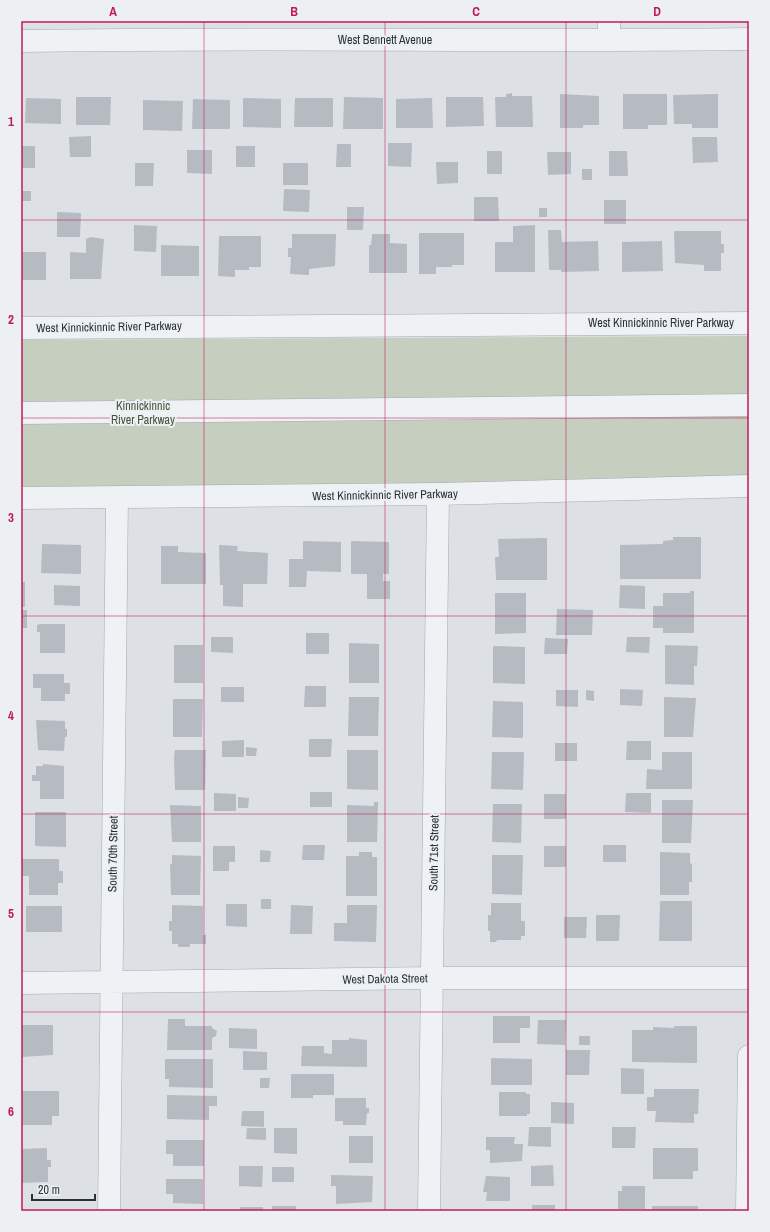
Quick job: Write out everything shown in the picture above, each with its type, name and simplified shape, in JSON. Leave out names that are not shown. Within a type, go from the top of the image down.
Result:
[{"type":"street","name":"West Bennett Avenue","points":[[21,41],[609,31],[749,38]]},
{"type":"street","name":"West Kinnickinnic River Parkway","points":[[21,328],[749,322]]},
{"type":"street","points":[[21,413],[749,405]]},
{"type":"street","name":"West Kinnickinnic River Parkway","points":[[21,498],[438,494],[749,486]]},
{"type":"street","name":"South 71st Street","points":[[429,1211],[438,494]]},
{"type":"street","name":"South 70th Street","points":[[109,1211],[118,498]]},
{"type":"street","name":"West Dakota Street","points":[[21,983],[433,978],[749,978]]},
{"type":"street","points":[[748,1211],[749,1056]]},
{"type":"green space","name":"Kinnickinnic River Parkway","points":[[749,336],[749,480],[21,489],[21,340]]},
{"type":"building","points":[[512,93],[512,96],[532,96],[533,127],[496,127],[495,97],[506,97],[506,94]]},
{"type":"building","points":[[560,94],[599,96],[599,125],[583,125],[583,128],[560,128]]},
{"type":"building","points":[[623,94],[667,94],[667,125],[648,125],[648,129],[623,129]]},
{"type":"building","points":[[718,94],[718,128],[692,128],[692,124],[674,124],[673,95]]},
{"type":"building","points":[[76,97],[111,97],[110,125],[76,125]]},
{"type":"building","points":[[344,97],[383,98],[383,129],[343,129]]},
{"type":"building","points":[[446,97],[483,97],[484,126],[446,127]]},
{"type":"building","points":[[26,98],[61,99],[61,124],[25,123]]},
{"type":"building","points":[[243,98],[281,99],[281,128],[243,127]]},
{"type":"building","points":[[295,98],[333,98],[333,127],[294,127]]},
{"type":"building","points":[[432,98],[433,128],[396,128],[396,99]]},
{"type":"building","points":[[193,99],[230,100],[230,129],[192,129]]},
{"type":"building","points":[[143,100],[183,101],[182,131],[143,130]]},
{"type":"building","points":[[91,136],[91,157],[70,157],[69,137]]},
{"type":"building","points":[[692,137],[717,137],[718,162],[693,163]]},
{"type":"building","points":[[388,143],[412,143],[411,167],[388,166]]},
{"type":"building","points":[[337,144],[351,144],[351,167],[336,167]]},
{"type":"building","points":[[21,146],[35,146],[35,168],[21,168]]},
{"type":"building","points":[[236,146],[255,146],[255,167],[236,167]]},
{"type":"building","points":[[187,150],[212,150],[212,174],[187,173]]},
{"type":"building","points":[[487,151],[502,151],[502,174],[487,174]]},
{"type":"building","points":[[609,151],[627,151],[628,176],[609,176]]},
{"type":"building","points":[[547,152],[571,152],[571,174],[548,175]]},
{"type":"building","points":[[436,162],[458,162],[458,183],[437,184]]},
{"type":"building","points":[[135,163],[154,163],[153,186],[135,186]]},
{"type":"building","points":[[283,163],[308,163],[308,185],[283,185]]},
{"type":"building","points":[[582,169],[592,169],[592,180],[582,180]]},
{"type":"building","points":[[284,189],[310,190],[309,212],[283,211]]},
{"type":"building","points":[[21,191],[31,191],[31,201],[21,201]]},
{"type":"building","points":[[474,197],[498,197],[499,221],[474,221]]},
{"type":"building","points":[[604,200],[626,200],[626,224],[604,224]]},
{"type":"building","points":[[347,207],[364,207],[363,230],[347,230]]},
{"type":"building","points":[[539,208],[547,208],[547,217],[539,217]]},
{"type":"building","points":[[57,212],[81,213],[80,237],[57,237]]},
{"type":"building","points":[[134,225],[157,226],[156,252],[134,251]]},
{"type":"building","points":[[535,225],[535,272],[495,272],[495,242],[513,242],[513,226]]},
{"type":"building","points":[[548,230],[561,230],[562,242],[598,241],[599,271],[561,272],[561,270],[549,270]]},
{"type":"building","points":[[674,231],[721,231],[721,244],[724,244],[724,253],[721,253],[721,271],[704,271],[704,265],[675,263]]},
{"type":"building","points":[[419,233],[464,233],[464,265],[436,267],[436,274],[419,274]]},
{"type":"building","points":[[292,234],[336,234],[335,266],[309,269],[309,275],[290,274],[291,257],[288,257],[288,248],[292,248]]},
{"type":"building","points":[[372,234],[390,234],[390,243],[407,244],[407,273],[369,273],[369,245],[371,245]]},
{"type":"building","points":[[219,236],[261,236],[261,267],[249,267],[249,270],[235,270],[235,277],[218,276]]},
{"type":"building","points":[[91,237],[104,239],[101,279],[70,279],[70,252],[86,253],[86,239]]},
{"type":"building","points":[[662,241],[663,271],[622,272],[622,242]]},
{"type":"building","points":[[161,245],[199,246],[199,276],[161,276]]},
{"type":"building","points":[[21,252],[46,252],[46,280],[21,280]]},
{"type":"building","points":[[673,537],[701,537],[701,579],[620,579],[620,545],[663,544],[663,541],[673,540]]},
{"type":"building","points":[[547,538],[547,580],[496,580],[495,557],[499,557],[498,539]]},
{"type":"building","points":[[303,541],[341,542],[341,572],[307,571],[306,587],[289,587],[289,559],[303,559]]},
{"type":"building","points":[[351,541],[389,542],[389,574],[383,574],[383,581],[390,581],[390,599],[367,599],[367,574],[351,574]]},
{"type":"building","points":[[42,544],[81,545],[81,574],[41,573]]},
{"type":"building","points":[[219,545],[238,546],[237,551],[268,553],[267,584],[243,584],[243,607],[223,606],[223,585],[220,585]]},
{"type":"building","points":[[161,546],[178,546],[178,552],[206,553],[206,584],[161,584]]},
{"type":"building","points":[[21,582],[25,582],[25,607],[21,607]]},
{"type":"building","points":[[54,585],[80,586],[80,606],[54,605]]},
{"type":"building","points":[[620,585],[645,586],[645,609],[619,608]]},
{"type":"building","points":[[690,591],[694,591],[694,633],[663,633],[663,628],[653,628],[653,606],[663,606],[663,593],[690,593]]},
{"type":"building","points":[[495,593],[526,593],[526,633],[495,634]]},
{"type":"building","points":[[557,609],[593,610],[592,635],[556,635]]},
{"type":"building","points":[[21,610],[27,610],[27,628],[21,628]]},
{"type":"building","points":[[65,624],[65,653],[40,653],[40,632],[37,632],[37,625]]},
{"type":"building","points":[[306,633],[329,633],[329,654],[306,654]]},
{"type":"building","points":[[211,637],[233,637],[233,653],[211,652]]},
{"type":"building","points":[[627,637],[650,637],[649,653],[626,652]]},
{"type":"building","points":[[545,638],[568,639],[567,654],[544,654]]},
{"type":"building","points":[[349,643],[379,644],[379,683],[349,683]]},
{"type":"building","points":[[174,645],[203,645],[203,683],[174,683]]},
{"type":"building","points":[[665,645],[698,646],[697,666],[694,666],[694,685],[665,684]]},
{"type":"building","points":[[493,646],[525,647],[525,684],[493,683]]},
{"type":"building","points":[[33,674],[64,674],[64,683],[70,683],[70,694],[65,694],[65,701],[41,701],[41,688],[33,688]]},
{"type":"building","points":[[305,686],[326,686],[326,707],[304,707]]},
{"type":"building","points":[[221,687],[244,687],[244,702],[221,702]]},
{"type":"building","points":[[620,689],[643,690],[642,706],[620,705]]},
{"type":"building","points":[[556,690],[578,690],[578,707],[556,706]]},
{"type":"building","points":[[586,690],[594,691],[594,701],[586,700]]},
{"type":"building","points":[[349,697],[379,697],[378,736],[348,736]]},
{"type":"building","points":[[664,697],[696,698],[693,737],[664,737]]},
{"type":"building","points":[[173,699],[203,699],[202,737],[173,737]]},
{"type":"building","points":[[493,701],[523,702],[523,738],[492,737]]},
{"type":"building","points":[[36,720],[65,721],[67,737],[65,737],[64,751],[38,750]]},
{"type":"building","points":[[309,739],[332,739],[331,757],[309,757]]},
{"type":"building","points":[[244,740],[244,757],[222,757],[222,741]]},
{"type":"building","points":[[627,741],[651,741],[651,760],[626,760]]},
{"type":"building","points":[[555,743],[577,743],[577,761],[555,761]]},
{"type":"building","points":[[246,747],[257,748],[256,756],[246,756]]},
{"type":"building","points":[[175,750],[206,750],[205,790],[175,790]]},
{"type":"building","points":[[347,750],[378,750],[378,790],[347,789]]},
{"type":"building","points":[[492,752],[524,752],[523,790],[491,789]]},
{"type":"building","points":[[662,752],[692,752],[692,789],[646,789],[647,769],[662,770]]},
{"type":"building","points":[[43,764],[64,766],[64,799],[40,799],[40,781],[32,781],[32,775],[36,775],[36,766],[43,766]]},
{"type":"building","points":[[310,792],[332,792],[332,807],[310,807]]},
{"type":"building","points":[[214,793],[236,794],[236,811],[214,811]]},
{"type":"building","points":[[626,793],[651,793],[651,813],[625,812]]},
{"type":"building","points":[[544,794],[566,794],[566,819],[544,819]]},
{"type":"building","points":[[238,797],[249,798],[248,808],[238,808]]},
{"type":"building","points":[[662,800],[693,800],[691,843],[662,843]]},
{"type":"building","points":[[374,802],[378,802],[377,842],[347,842],[347,805],[374,806]]},
{"type":"building","points":[[493,804],[522,804],[521,843],[492,842]]},
{"type":"building","points":[[170,805],[201,806],[201,842],[172,842]]},
{"type":"building","points":[[35,812],[66,812],[66,847],[35,846]]},
{"type":"building","points":[[303,845],[325,845],[324,860],[302,860]]},
{"type":"building","points":[[603,845],[626,845],[626,862],[603,862]]},
{"type":"building","points":[[213,846],[235,846],[235,862],[229,862],[229,871],[213,871]]},
{"type":"building","points":[[544,846],[566,846],[566,867],[544,867]]},
{"type":"building","points":[[260,850],[271,851],[270,862],[260,862]]},
{"type":"building","points":[[359,852],[372,852],[372,857],[377,857],[377,896],[346,896],[346,856],[359,856]]},
{"type":"building","points":[[660,852],[690,853],[690,863],[692,864],[692,882],[689,882],[689,895],[660,895]]},
{"type":"building","points":[[172,855],[201,856],[200,895],[171,895],[170,864],[172,864]]},
{"type":"building","points":[[492,855],[523,855],[522,895],[492,894]]},
{"type":"building","points":[[21,859],[59,859],[59,871],[63,871],[63,883],[58,883],[58,895],[29,895],[29,876],[21,876]]},
{"type":"building","points":[[261,899],[271,899],[271,909],[261,909]]},
{"type":"building","points":[[660,901],[692,901],[692,941],[659,941]]},
{"type":"building","points":[[491,903],[521,903],[521,921],[525,921],[525,936],[521,936],[521,940],[497,940],[496,942],[490,942],[488,915],[491,915]]},
{"type":"building","points":[[226,904],[247,904],[247,927],[226,926]]},
{"type":"building","points":[[172,905],[203,906],[203,935],[206,935],[206,944],[190,944],[190,947],[178,947],[178,944],[172,944],[172,931],[169,931],[169,921],[172,921]]},
{"type":"building","points":[[291,905],[313,906],[312,934],[290,934]]},
{"type":"building","points":[[347,905],[377,905],[376,942],[334,941],[334,923],[347,923]]},
{"type":"building","points":[[26,906],[62,906],[62,932],[26,932]]},
{"type":"building","points":[[596,915],[620,915],[619,941],[596,941]]},
{"type":"building","points":[[564,917],[587,917],[586,938],[564,938]]},
{"type":"building","points":[[493,1016],[530,1016],[530,1028],[520,1028],[520,1043],[493,1043]]},
{"type":"building","points":[[168,1019],[185,1019],[185,1026],[212,1026],[212,1028],[217,1031],[216,1036],[212,1038],[212,1050],[167,1050]]},
{"type":"building","points":[[538,1020],[566,1020],[565,1045],[537,1044]]},
{"type":"building","points":[[21,1025],[53,1025],[53,1055],[21,1057]]},
{"type":"building","points":[[674,1026],[697,1026],[697,1063],[632,1062],[632,1030],[653,1030],[653,1027],[674,1028]]},
{"type":"building","points":[[229,1028],[257,1029],[257,1049],[229,1048]]},
{"type":"building","points":[[579,1036],[590,1036],[590,1045],[579,1045]]},
{"type":"building","points":[[349,1038],[367,1040],[367,1067],[301,1066],[302,1046],[324,1046],[324,1053],[332,1054],[332,1040],[349,1040]]},
{"type":"building","points":[[566,1050],[590,1050],[589,1075],[566,1075]]},
{"type":"building","points":[[243,1051],[267,1052],[267,1070],[243,1070]]},
{"type":"building","points":[[491,1058],[532,1059],[532,1085],[491,1085]]},
{"type":"building","points":[[165,1059],[213,1059],[213,1088],[169,1087],[169,1079],[165,1079]]},
{"type":"building","points":[[621,1068],[644,1069],[644,1094],[621,1094]]},
{"type":"building","points":[[291,1074],[334,1074],[334,1095],[313,1095],[313,1098],[291,1098]]},
{"type":"building","points":[[260,1078],[270,1078],[269,1088],[260,1088]]},
{"type":"building","points":[[654,1089],[699,1089],[698,1114],[694,1114],[694,1123],[655,1122],[656,1111],[647,1111],[647,1097],[654,1097]]},
{"type":"building","points":[[21,1091],[59,1091],[59,1116],[52,1116],[52,1125],[21,1125]]},
{"type":"building","points":[[499,1092],[526,1092],[526,1094],[530,1094],[530,1114],[527,1114],[527,1116],[499,1116]]},
{"type":"building","points":[[167,1095],[217,1096],[217,1106],[209,1106],[209,1120],[167,1119]]},
{"type":"building","points":[[335,1098],[366,1098],[366,1108],[369,1108],[369,1113],[367,1113],[366,1125],[343,1125],[343,1121],[335,1121]]},
{"type":"building","points":[[551,1102],[574,1103],[574,1124],[551,1123]]},
{"type":"building","points":[[242,1111],[264,1111],[264,1127],[241,1126]]},
{"type":"building","points":[[529,1127],[551,1127],[551,1147],[528,1146]]},
{"type":"building","points":[[612,1127],[636,1127],[635,1148],[612,1148]]},
{"type":"building","points":[[247,1128],[266,1128],[266,1140],[246,1139]]},
{"type":"building","points":[[274,1128],[297,1128],[297,1154],[274,1153]]},
{"type":"building","points":[[349,1136],[373,1136],[373,1163],[349,1163]]},
{"type":"building","points":[[486,1137],[515,1137],[514,1144],[523,1144],[522,1161],[490,1163],[490,1150],[486,1150]]},
{"type":"building","points":[[166,1140],[204,1140],[204,1166],[173,1166],[173,1154],[166,1154]]},
{"type":"building","points":[[47,1148],[47,1160],[51,1160],[51,1167],[48,1167],[48,1182],[21,1183],[21,1149]]},
{"type":"building","points":[[653,1148],[698,1148],[698,1171],[693,1171],[693,1179],[653,1179]]},
{"type":"building","points":[[553,1165],[554,1186],[531,1186],[531,1166]]},
{"type":"building","points":[[239,1166],[263,1166],[262,1187],[239,1186]]},
{"type":"building","points":[[272,1167],[294,1167],[294,1182],[272,1182]]},
{"type":"building","points":[[331,1175],[373,1176],[372,1202],[336,1204],[336,1186],[331,1186]]},
{"type":"building","points":[[486,1176],[510,1177],[510,1201],[486,1201],[487,1192],[483,1192]]},
{"type":"building","points":[[166,1179],[203,1179],[203,1204],[173,1203],[173,1194],[166,1194]]},
{"type":"building","points":[[622,1186],[645,1186],[645,1209],[618,1209],[618,1191],[622,1191]]},
{"type":"building","points":[[532,1205],[555,1205],[555,1211],[532,1211]]},
{"type":"building","points":[[272,1206],[296,1206],[296,1211],[272,1211]]},
{"type":"building","points":[[652,1206],[698,1206],[698,1211],[652,1211]]},
{"type":"building","points":[[240,1207],[263,1207],[263,1211],[240,1211]]}]
